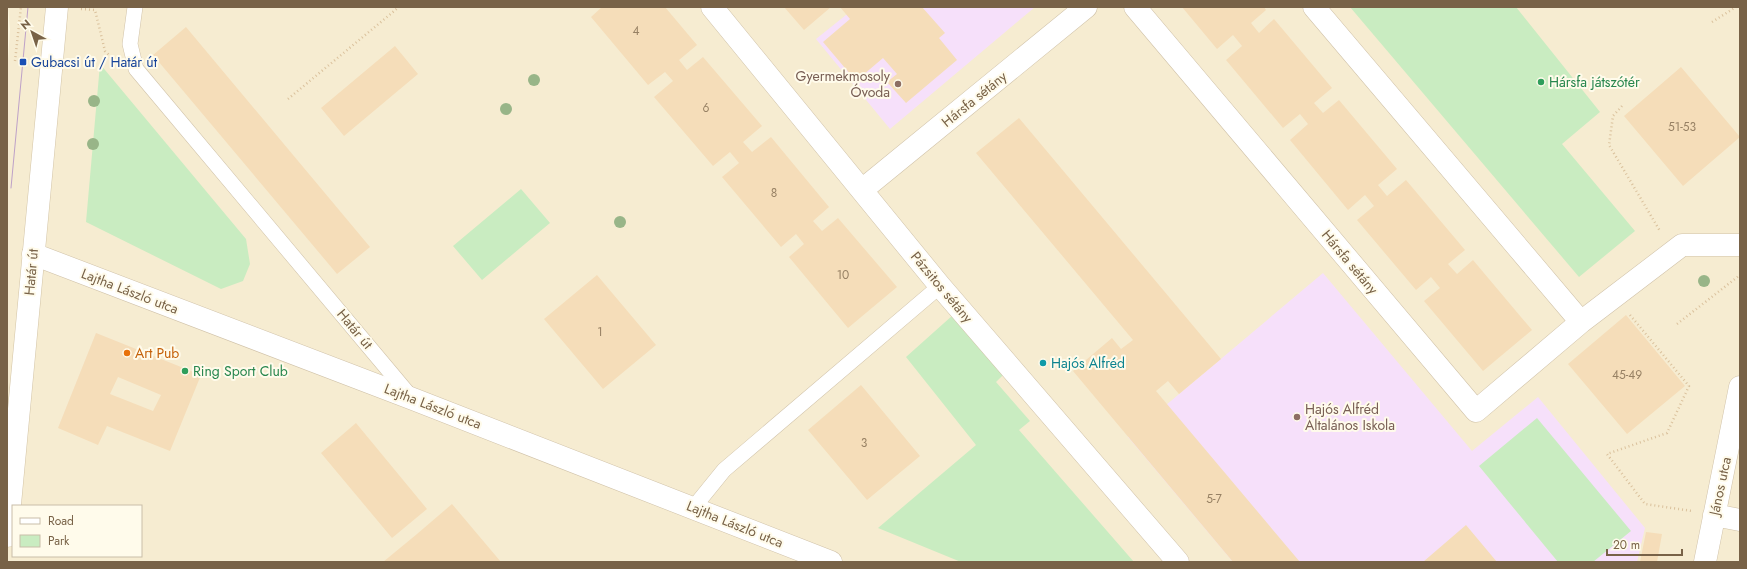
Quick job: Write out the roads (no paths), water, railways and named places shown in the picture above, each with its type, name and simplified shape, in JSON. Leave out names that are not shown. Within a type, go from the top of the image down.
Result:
[{"type":"street","name":"Pázsitos sétány","points":[[712,7],[940,286],[1178,562]]},
{"type":"street","name":"Hársfa sétány","points":[[862,190],[1086,7]]},
{"type":"street","name":"Hársfa sétány","points":[[1135,7],[1476,411],[1581,322],[1682,245],[1740,245]]},
{"type":"street","points":[[1314,7],[1581,322]]},
{"type":"street","name":"Határ út","points":[[7,536],[32,254],[57,8]]},
{"type":"street","name":"Lajtha László utca","points":[[32,254],[694,507],[822,560]]},
{"type":"street","name":"János utca","points":[[1705,562],[1740,387]]},
{"type":"street","points":[[1714,515],[1740,520]]},
{"type":"lane","name":"Határ út","points":[[135,7],[130,44],[136,69],[413,399]]},
{"type":"lane","points":[[694,507],[724,470],[940,286]]},
{"type":"tram line","points":[[11,188],[28,7]]},
{"type":"place","name":"Gubacsi út / Határ út","points":[[23,62]]},
{"type":"place","name":"Hársfa játszótér","points":[[1541,82]]},
{"type":"place","name":"Gyermekmosoly Óvoda","points":[[898,84]]},
{"type":"place","name":"Art Pub","points":[[127,353]]},
{"type":"place","name":"Hajós Alfréd","points":[[1043,363]]},
{"type":"place","name":"Ring Sport Club","points":[[185,371]]},
{"type":"place","name":"Hajós Alfréd Általános Iskola","points":[[1297,417]]}]
